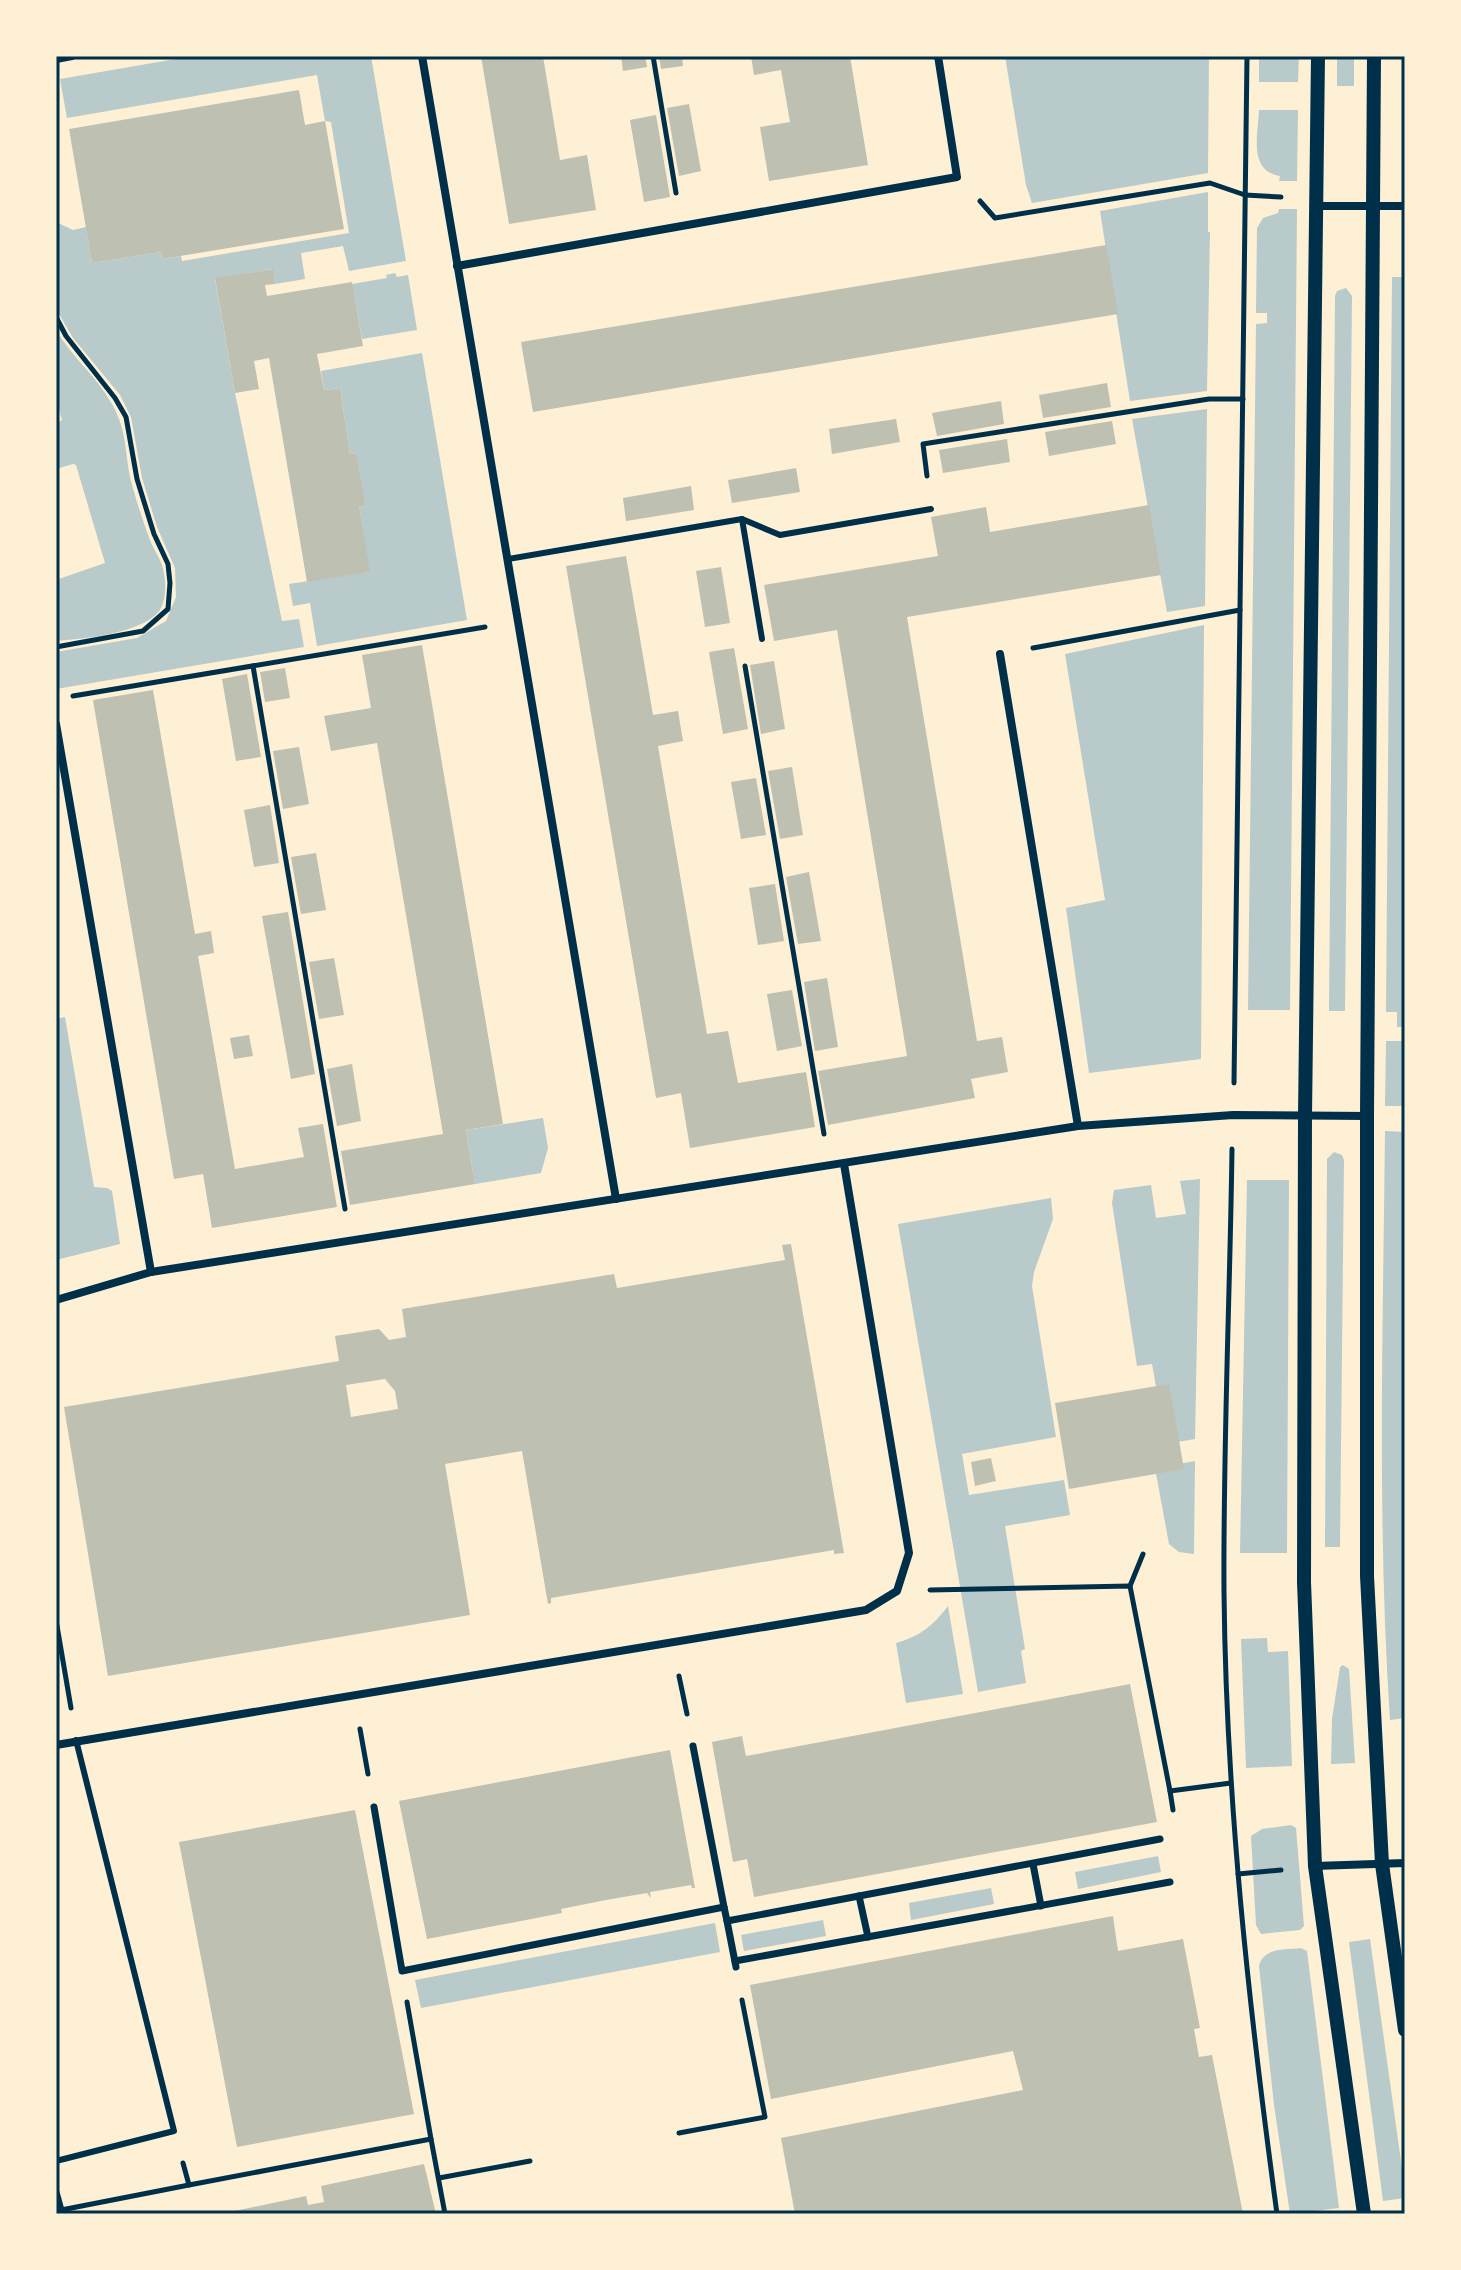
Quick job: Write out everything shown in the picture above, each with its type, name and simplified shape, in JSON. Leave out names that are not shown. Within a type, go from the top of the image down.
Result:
[{"type":"street","points":[[56,59],[72,56]]},
{"type":"street","points":[[422,56],[616,1199]]},
{"type":"street","points":[[457,266],[957,177],[938,56]]},
{"type":"street","points":[[1318,56],[1305,1116],[1304,1582],[1315,1866],[1364,2214]]},
{"type":"street","points":[[1374,56],[1367,1576],[1382,1864],[1405,2030]]},
{"type":"street","points":[[1316,206],[1405,206]]},
{"type":"street","points":[[1000,654],[1078,1126]]},
{"type":"street","points":[[56,724],[151,1272]]},
{"type":"street","points":[[56,1300],[151,1272],[1078,1126],[1233,1115],[1367,1116]]},
{"type":"street","points":[[56,1745],[866,1610],[897,1591],[909,1553],[844,1164]]},
{"type":"street","points":[[693,1746],[736,1964],[1170,1882]]},
{"type":"street","points":[[374,1807],[402,1971],[724,1907]]},
{"type":"street","points":[[727,1921],[1160,1839]]},
{"type":"street","points":[[1315,1866],[1405,1863]]},
{"type":"street","points":[[1033,1864],[1041,1906]]},
{"type":"street","points":[[859,1896],[868,1937]]},
{"type":"lane","points":[[508,559],[742,519],[780,535],[931,509]]},
{"type":"lane","points":[[742,519],[762,639]]},
{"type":"lane","points":[[56,2161],[174,2131],[76,1740]]},
{"type":"path","points":[[653,56],[681,226]]},
{"type":"path","points":[[957,177],[995,218],[1210,183],[1245,195]]},
{"type":"path","points":[[56,317],[66,336],[115,398],[126,417],[137,479],[154,534],[168,564],[170,583],[168,609],[143,631],[56,647]]},
{"type":"path","points":[[923,444],[1209,399],[1243,399]]},
{"type":"path","points":[[1000,654],[1240,610]]},
{"type":"path","points":[[71,696],[518,622]]},
{"type":"path","points":[[762,639],[741,643],[829,1166]]},
{"type":"path","points":[[253,666],[350,1242]]},
{"type":"path","points":[[1143,1554],[1130,1586],[1170,1791],[1231,1783]]},
{"type":"path","points":[[897,1591],[1130,1586]]},
{"type":"path","points":[[56,1620],[76,1740]]},
{"type":"path","points":[[673,1644],[693,1746]]},
{"type":"path","points":[[354,1695],[374,1807]]},
{"type":"path","points":[[679,2133],[765,2117],[736,1964]]},
{"type":"path","points":[[402,1971],[445,2214]]},
{"type":"path","points":[[174,2131],[189,2185]]},
{"type":"path","points":[[56,2190],[59,2211],[431,2139]]},
{"type":"path","points":[[439,2178],[530,2161]]},
{"type":"shaded area","points":[[193,56],[371,56],[406,261],[349,271],[343,246],[301,253],[305,279],[275,284],[272,269],[215,279],[282,621],[299,619],[304,647],[56,689],[56,652],[137,638],[166,621],[176,597],[175,568],[157,527],[142,478],[131,417],[120,395],[73,338],[56,309],[56,222],[73,230],[86,227],[92,263],[161,252],[162,259],[181,256],[182,261],[349,233],[331,122],[325,121],[317,75],[67,118],[60,79]]},
{"type":"shaded area","points":[[1005,56],[1209,56],[1208,173],[1032,203],[1026,185]]},
{"type":"shaded area","points":[[1259,56],[1299,56],[1298,82],[1259,82]]},
{"type":"shaded area","points":[[1337,56],[1354,56],[1354,86],[1337,86]]},
{"type":"shaded area","points":[[1259,110],[1298,110],[1297,181],[1279,181],[1280,176],[1263,167],[1257,150]]},
{"type":"shaded area","points":[[1208,192],[1207,391],[1130,401],[1100,211]]},
{"type":"shaded area","points":[[1279,209],[1297,209],[1290,1010],[1248,1010],[1256,324],[1267,323],[1267,313],[1256,313],[1257,228],[1263,218],[1278,213]]},
{"type":"shaded area","points":[[395,273],[397,277],[408,275],[417,330],[362,339],[352,284],[387,278],[386,275]]},
{"type":"shaded area","points":[[1392,277],[1405,277],[1405,1027],[1397,1027],[1397,1012],[1386,1012]]},
{"type":"shaded area","points":[[1346,288],[1352,296],[1345,1011],[1329,1011],[1335,296],[1337,291]]},
{"type":"shaded area","points":[[56,330],[106,394],[117,414],[133,488],[150,540],[162,565],[165,587],[160,610],[141,624],[112,633],[56,641],[56,580],[105,563],[76,465],[56,469],[56,424],[62,420],[56,399]]},
{"type":"shaded area","points":[[422,353],[467,620],[317,646],[310,603],[293,606],[289,584],[369,572],[359,506],[356,453],[350,454],[340,388],[324,390],[321,371]]},
{"type":"shaded area","points":[[1207,409],[1205,606],[1167,612],[1132,419]]},
{"type":"shaded area","points":[[1204,625],[1201,1059],[1089,1073],[1066,908],[1105,900],[1065,654]]},
{"type":"shaded area","points":[[65,1017],[94,1187],[112,1191],[120,1244],[56,1260],[56,1019]]},
{"type":"shaded area","points":[[1386,1041],[1405,1041],[1404,1106],[1385,1106]]},
{"type":"shaded area","points":[[543,1118],[548,1148],[541,1173],[475,1184],[466,1130]]},
{"type":"shaded area","points":[[1385,1131],[1404,1132],[1405,1136],[1405,1718],[1390,1720],[1382,1499]]},
{"type":"shaded area","points":[[1334,1152],[1342,1155],[1344,1160],[1340,1547],[1325,1547],[1327,1159]]},
{"type":"shaded area","points":[[1200,1179],[1195,1439],[1166,1444],[1152,1364],[1137,1366],[1112,1203],[1114,1190],[1151,1185],[1156,1218],[1186,1214],[1180,1181]]},
{"type":"shaded area","points":[[1247,1180],[1289,1180],[1287,1553],[1240,1553]]},
{"type":"shaded area","points":[[1051,1198],[1053,1219],[1032,1286],[1056,1437],[962,1454],[969,1495],[1064,1480],[1070,1515],[1005,1526],[1025,1649],[1021,1651],[1026,1683],[978,1692],[898,1224]]},
{"type":"shaded area","points":[[1195,1461],[1194,1554],[1179,1552],[1169,1544],[1155,1468]]},
{"type":"shaded area","points":[[948,1606],[963,1694],[906,1703],[896,1643],[925,1629]]},
{"type":"shaded area","points":[[1267,1638],[1268,1652],[1288,1651],[1292,1766],[1246,1768],[1241,1639]]},
{"type":"shaded area","points":[[1343,1665],[1349,1669],[1355,1763],[1331,1764],[1332,1719],[1340,1667]]},
{"type":"shaded area","points":[[1291,1825],[1296,1828],[1304,1926],[1300,1930],[1261,1934],[1256,1925],[1251,1836],[1262,1829]]},
{"type":"shaded area","points":[[1158,1856],[1161,1872],[1078,1889],[1075,1872]]},
{"type":"shaded area","points":[[991,1888],[994,1904],[911,1920],[909,1903]]},
{"type":"shaded area","points":[[823,1920],[826,1936],[744,1951],[741,1935]]},
{"type":"shaded area","points":[[715,1923],[720,1952],[421,2008],[415,1980]]},
{"type":"shaded area","points":[[1370,1939],[1405,2190],[1405,2198],[1383,2201],[1349,1942]]},
{"type":"shaded area","points":[[1301,1948],[1307,1951],[1339,2208],[1290,2214],[1259,1966],[1270,1952]]},
{"type":"building","points":[[481,56],[543,56],[560,160],[587,155],[596,210],[509,224]]},
{"type":"building","points":[[621,56],[645,56],[647,67],[623,71]]},
{"type":"building","points":[[659,56],[682,56],[683,66],[661,69]]},
{"type":"building","points":[[751,56],[850,56],[868,165],[769,181],[760,127],[790,122],[781,70],[754,75]]},
{"type":"building","points":[[299,90],[305,125],[325,121],[344,229],[162,259],[161,252],[92,263],[69,129]]},
{"type":"building","points":[[689,104],[701,171],[679,176],[667,108]]},
{"type":"building","points":[[656,115],[670,197],[644,202],[630,120]]},
{"type":"building","points":[[1106,245],[1118,314],[533,412],[521,342]]},
{"type":"building","points":[[273,269],[275,284],[265,285],[267,296],[352,282],[363,346],[317,354],[324,390],[340,388],[350,454],[356,453],[365,505],[359,506],[370,572],[307,582],[269,358],[254,361],[259,389],[235,393],[215,278]]},
{"type":"building","points":[[1107,383],[1111,407],[1043,418],[1039,395]]},
{"type":"building","points":[[1001,401],[1004,424],[937,436],[932,413]]},
{"type":"building","points":[[896,419],[900,442],[832,454],[829,429]]},
{"type":"building","points":[[1112,421],[1116,444],[1049,456],[1045,432]]},
{"type":"building","points":[[1007,439],[1010,462],[943,473],[939,450]]},
{"type":"building","points":[[796,468],[800,492],[732,503],[728,480]]},
{"type":"building","points":[[691,486],[694,510],[626,521],[623,498]]},
{"type":"building","points":[[1149,505],[1161,575],[907,617],[977,1041],[1002,1037],[1008,1072],[971,1079],[975,1098],[828,1125],[818,1071],[907,1056],[837,630],[774,641],[764,585],[938,556],[931,517],[986,507],[990,532]]},
{"type":"building","points":[[626,556],[653,715],[678,711],[683,741],[658,746],[707,1034],[728,1031],[738,1083],[806,1072],[815,1127],[690,1148],[681,1093],[656,1098],[566,566]]},
{"type":"building","points":[[721,567],[730,623],[705,627],[696,571]]},
{"type":"building","points":[[422,645],[503,1124],[466,1130],[475,1184],[350,1205],[341,1151],[443,1134],[377,743],[331,751],[324,716],[371,708],[362,655]]},
{"type":"building","points":[[734,648],[748,729],[723,734],[709,652]]},
{"type":"building","points":[[774,661],[785,729],[761,734],[750,665]]},
{"type":"building","points":[[285,668],[290,698],[265,702],[260,672]]},
{"type":"building","points":[[247,674],[261,757],[236,761],[222,679]]},
{"type":"building","points":[[153,690],[195,934],[211,931],[214,953],[198,956],[235,1169],[304,1157],[298,1128],[323,1124],[337,1207],[212,1228],[203,1174],[174,1179],[93,700]]},
{"type":"building","points":[[299,747],[309,804],[283,809],[273,751]]},
{"type":"building","points":[[792,767],[803,835],[780,839],[768,771]]},
{"type":"building","points":[[756,778],[766,835],[741,839],[731,782]]},
{"type":"building","points":[[270,805],[279,863],[254,867],[244,810]]},
{"type":"building","points":[[316,853],[326,910],[301,914],[291,857]]},
{"type":"building","points":[[809,872],[821,941],[798,944],[786,877]]},
{"type":"building","points":[[775,884],[784,941],[758,945],[749,888]]},
{"type":"building","points":[[288,912],[315,1074],[291,1079],[262,916]]},
{"type":"building","points":[[334,958],[344,1015],[319,1019],[309,962]]},
{"type":"building","points":[[827,978],[838,1047],[815,1051],[804,982]]},
{"type":"building","points":[[792,990],[802,1046],[777,1051],[767,994]]},
{"type":"building","points":[[249,1035],[253,1056],[234,1059],[230,1038]]},
{"type":"building","points":[[352,1064],[361,1121],[337,1126],[327,1069]]},
{"type":"building","points":[[791,1244],[844,1553],[834,1554],[834,1550],[551,1598],[548,1604],[522,1451],[445,1464],[470,1615],[108,1676],[64,1407],[339,1361],[335,1336],[379,1329],[389,1340],[406,1337],[402,1309],[614,1274],[617,1288],[785,1260],[782,1245]],"holes":[[[385,1379],[395,1391],[398,1409],[351,1417],[346,1385]]]},
{"type":"building","points":[[1169,1384],[1184,1469],[1069,1489],[1055,1403]]},
{"type":"building","points":[[991,1458],[996,1481],[975,1486],[971,1462]]},
{"type":"building","points":[[1130,1684],[1157,1822],[754,1897],[747,1859],[733,1862],[712,1742],[742,1736],[746,1756]]},
{"type":"building","points":[[670,1750],[695,1888],[691,1885],[650,1892],[651,1898],[647,1893],[606,1900],[561,1909],[562,1913],[427,1939],[399,1801]]},
{"type":"building","points":[[355,1810],[414,2114],[237,2147],[179,1842]]},
{"type":"building","points":[[1113,1916],[1118,1951],[1183,1939],[1200,2028],[1194,2029],[1199,2057],[1212,2055],[1243,2214],[795,2214],[781,2138],[1023,2090],[1013,2051],[771,2099],[750,1985]]},
{"type":"building","points":[[424,2164],[436,2214],[220,2214],[306,2196],[308,2205],[324,2202],[321,2186]]}]
